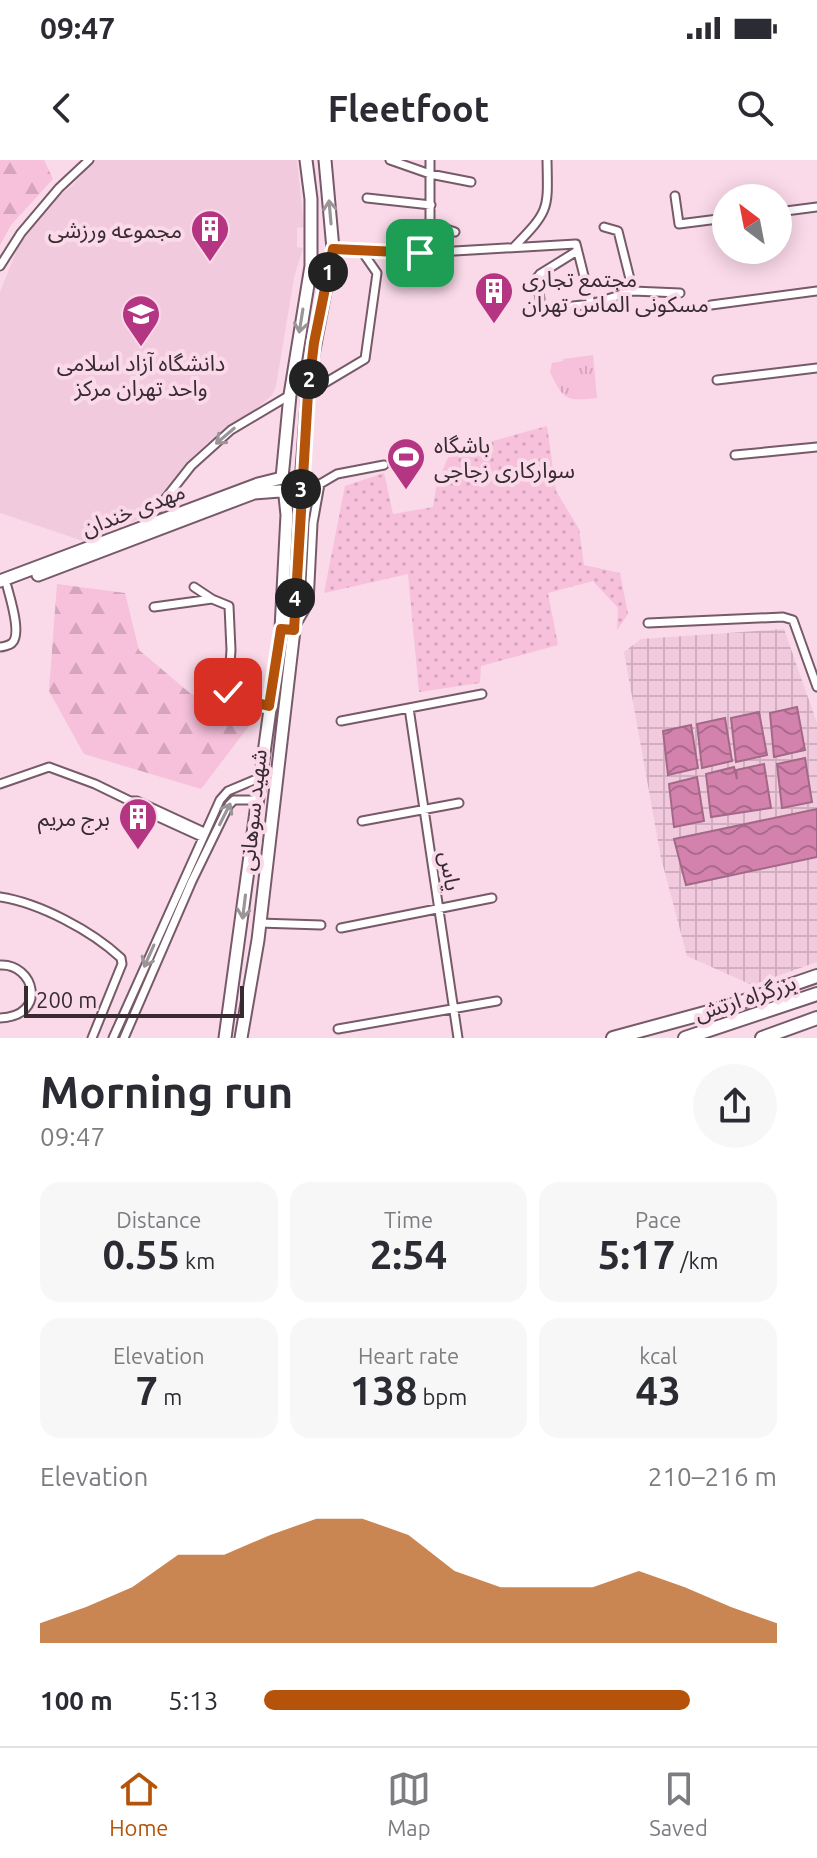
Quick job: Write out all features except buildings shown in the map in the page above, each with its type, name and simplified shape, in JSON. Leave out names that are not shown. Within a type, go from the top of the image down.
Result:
[{"type":"main road","points":[[282,478],[295,476],[301,486],[294,496],[282,493],[279,484],[311,266],[311,199],[306,160]]},
{"type":"main road","name":"شهید سوهانی","points":[[241,1038],[259,923],[308,393],[333,249],[325,160]]},
{"type":"main road","name":"مهدی خندان","points":[[2,586],[252,486],[282,478]]},
{"type":"main road","name":"مهدی خندان","points":[[2,586],[254,493],[282,493]]},
{"type":"main road","name":"شهید سوهانی","points":[[225,1038],[269,706],[287,630],[287,515],[282,493]]},
{"type":"main road","points":[[613,1038],[696,1016],[817,976]]},
{"type":"main road","points":[[234,981],[250,986]]},
{"type":"main road","points":[[713,1030],[762,1007],[788,987]]},
{"type":"main road","name":"بزرگراه ارتش","points":[[685,1038],[817,994]]},
{"type":"main road","name":"بزرگراه ارتش","points":[[762,1038],[817,1018]]},
{"type":"street","points":[[0,266],[21,233],[59,188],[89,160]]},
{"type":"street","points":[[390,160],[430,174],[471,182]]},
{"type":"street","points":[[420,253],[431,205],[430,160]]},
{"type":"street","points":[[514,247],[538,222],[548,205],[547,160]]},
{"type":"street","points":[[675,196],[679,224],[712,220]]},
{"type":"street","points":[[367,198],[431,205]]},
{"type":"street","points":[[792,210],[817,207]]},
{"type":"street","points":[[429,223],[455,232]]},
{"type":"street","points":[[604,227],[618,231],[633,291]]},
{"type":"street","points":[[333,249],[420,253],[576,244],[591,304]]},
{"type":"street","points":[[308,393],[365,359],[377,273],[361,250]]},
{"type":"street","points":[[540,299],[536,279],[577,251]]},
{"type":"street","points":[[573,306],[591,304],[633,291],[680,293]]},
{"type":"street","points":[[711,305],[817,291]]},
{"type":"street","points":[[717,380],[817,368]]},
{"type":"street","points":[[147,522],[191,466],[231,430],[290,395]]},
{"type":"street","points":[[735,455],[817,447]]},
{"type":"street","points":[[287,630],[309,603],[313,523],[320,484],[337,474],[384,465]]},
{"type":"street","points":[[0,647],[10,645],[15,640],[16,626],[2,586]]},
{"type":"street","points":[[194,587],[230,608],[230,695],[269,706]]},
{"type":"street","points":[[154,607],[212,599]]},
{"type":"street","points":[[648,623],[783,617],[793,620],[817,687]]},
{"type":"street","points":[[341,721],[482,694]]},
{"type":"street","name":"یاس","points":[[409,708],[458,1038]]},
{"type":"street","points":[[0,784],[49,767],[130,801],[137,801],[203,835]]},
{"type":"street","points":[[113,1038],[223,795],[259,778]]},
{"type":"street","points":[[124,1038],[192,881],[231,801],[257,800]]},
{"type":"street","points":[[362,821],[459,803]]},
{"type":"street","points":[[184,877],[192,881]]},
{"type":"street","points":[[0,897],[21,901],[68,922],[121,958],[122,964],[92,1038]]},
{"type":"street","points":[[341,928],[492,898]]},
{"type":"street","points":[[259,923],[321,925]]},
{"type":"street","points":[[0,965],[11,964],[18,968],[28,983],[31,1000],[22,1014],[0,1018]]},
{"type":"street","points":[[338,1029],[497,1001]]},
{"type":"shaded area","name":"دانشگاه آزاد اسلامی واحد تهران مرکز","points":[[94,160],[297,160],[304,227],[297,228],[297,247],[303,248],[294,278],[272,395],[206,444],[185,464],[148,515],[86,542],[0,513],[0,292],[18,247],[51,202],[73,185]]},
{"type":"shaded area","points":[[784,629],[817,723],[817,962],[752,985],[687,956],[661,858],[624,652],[641,639]]},
{"type":"green space","points":[[0,160],[44,160],[53,179],[11,225],[0,245]]},
{"type":"green space","points":[[593,355],[597,398],[567,397],[550,372],[552,363]]},
{"type":"green space","points":[[547,426],[556,491],[579,529],[584,565],[620,573],[628,614],[617,630],[618,608],[593,581],[548,593],[558,645],[481,666],[480,683],[419,692],[408,574],[324,593],[345,486],[384,473],[393,514],[433,507],[437,483],[450,453]]},
{"type":"green space","points":[[57,584],[125,593],[139,650],[191,694],[255,718],[201,789],[84,754],[49,691]]},
{"type":"water","points":[[797,707],[805,750],[774,757],[770,713]]},
{"type":"water","points":[[759,712],[767,755],[736,762],[731,718]]},
{"type":"water","points":[[725,718],[732,761],[702,768],[697,724]]},
{"type":"water","points":[[691,725],[698,768],[668,775],[663,731]]},
{"type":"water","points":[[805,758],[812,802],[782,808],[777,764]]},
{"type":"water","points":[[764,764],[771,808],[711,817],[706,774],[734,767],[737,779],[736,770]]},
{"type":"water","points":[[697,777],[704,821],[674,827],[669,784]]},
{"type":"water","points":[[817,809],[817,857],[686,885],[674,839]]},
{"type":"place","name":"مجموعه ورزشی","points":[[210,263]]},
{"type":"place","name":"مجتمع تجاری مسکونی الماس تهران","points":[[494,325]]},
{"type":"place","name":"دانشگاه آزاد اسلامی واحد تهران مرکز","points":[[141,348]]},
{"type":"place","name":"باشگاه سواركاری زجاجی","points":[[406,491]]},
{"type":"place","name":"برج مریم","points":[[138,851]]},
{"type":"route","points":[[228,692],[233,697],[269,706],[281,629],[294,630],[308,393],[314,343],[333,249],[420,253]]}]
